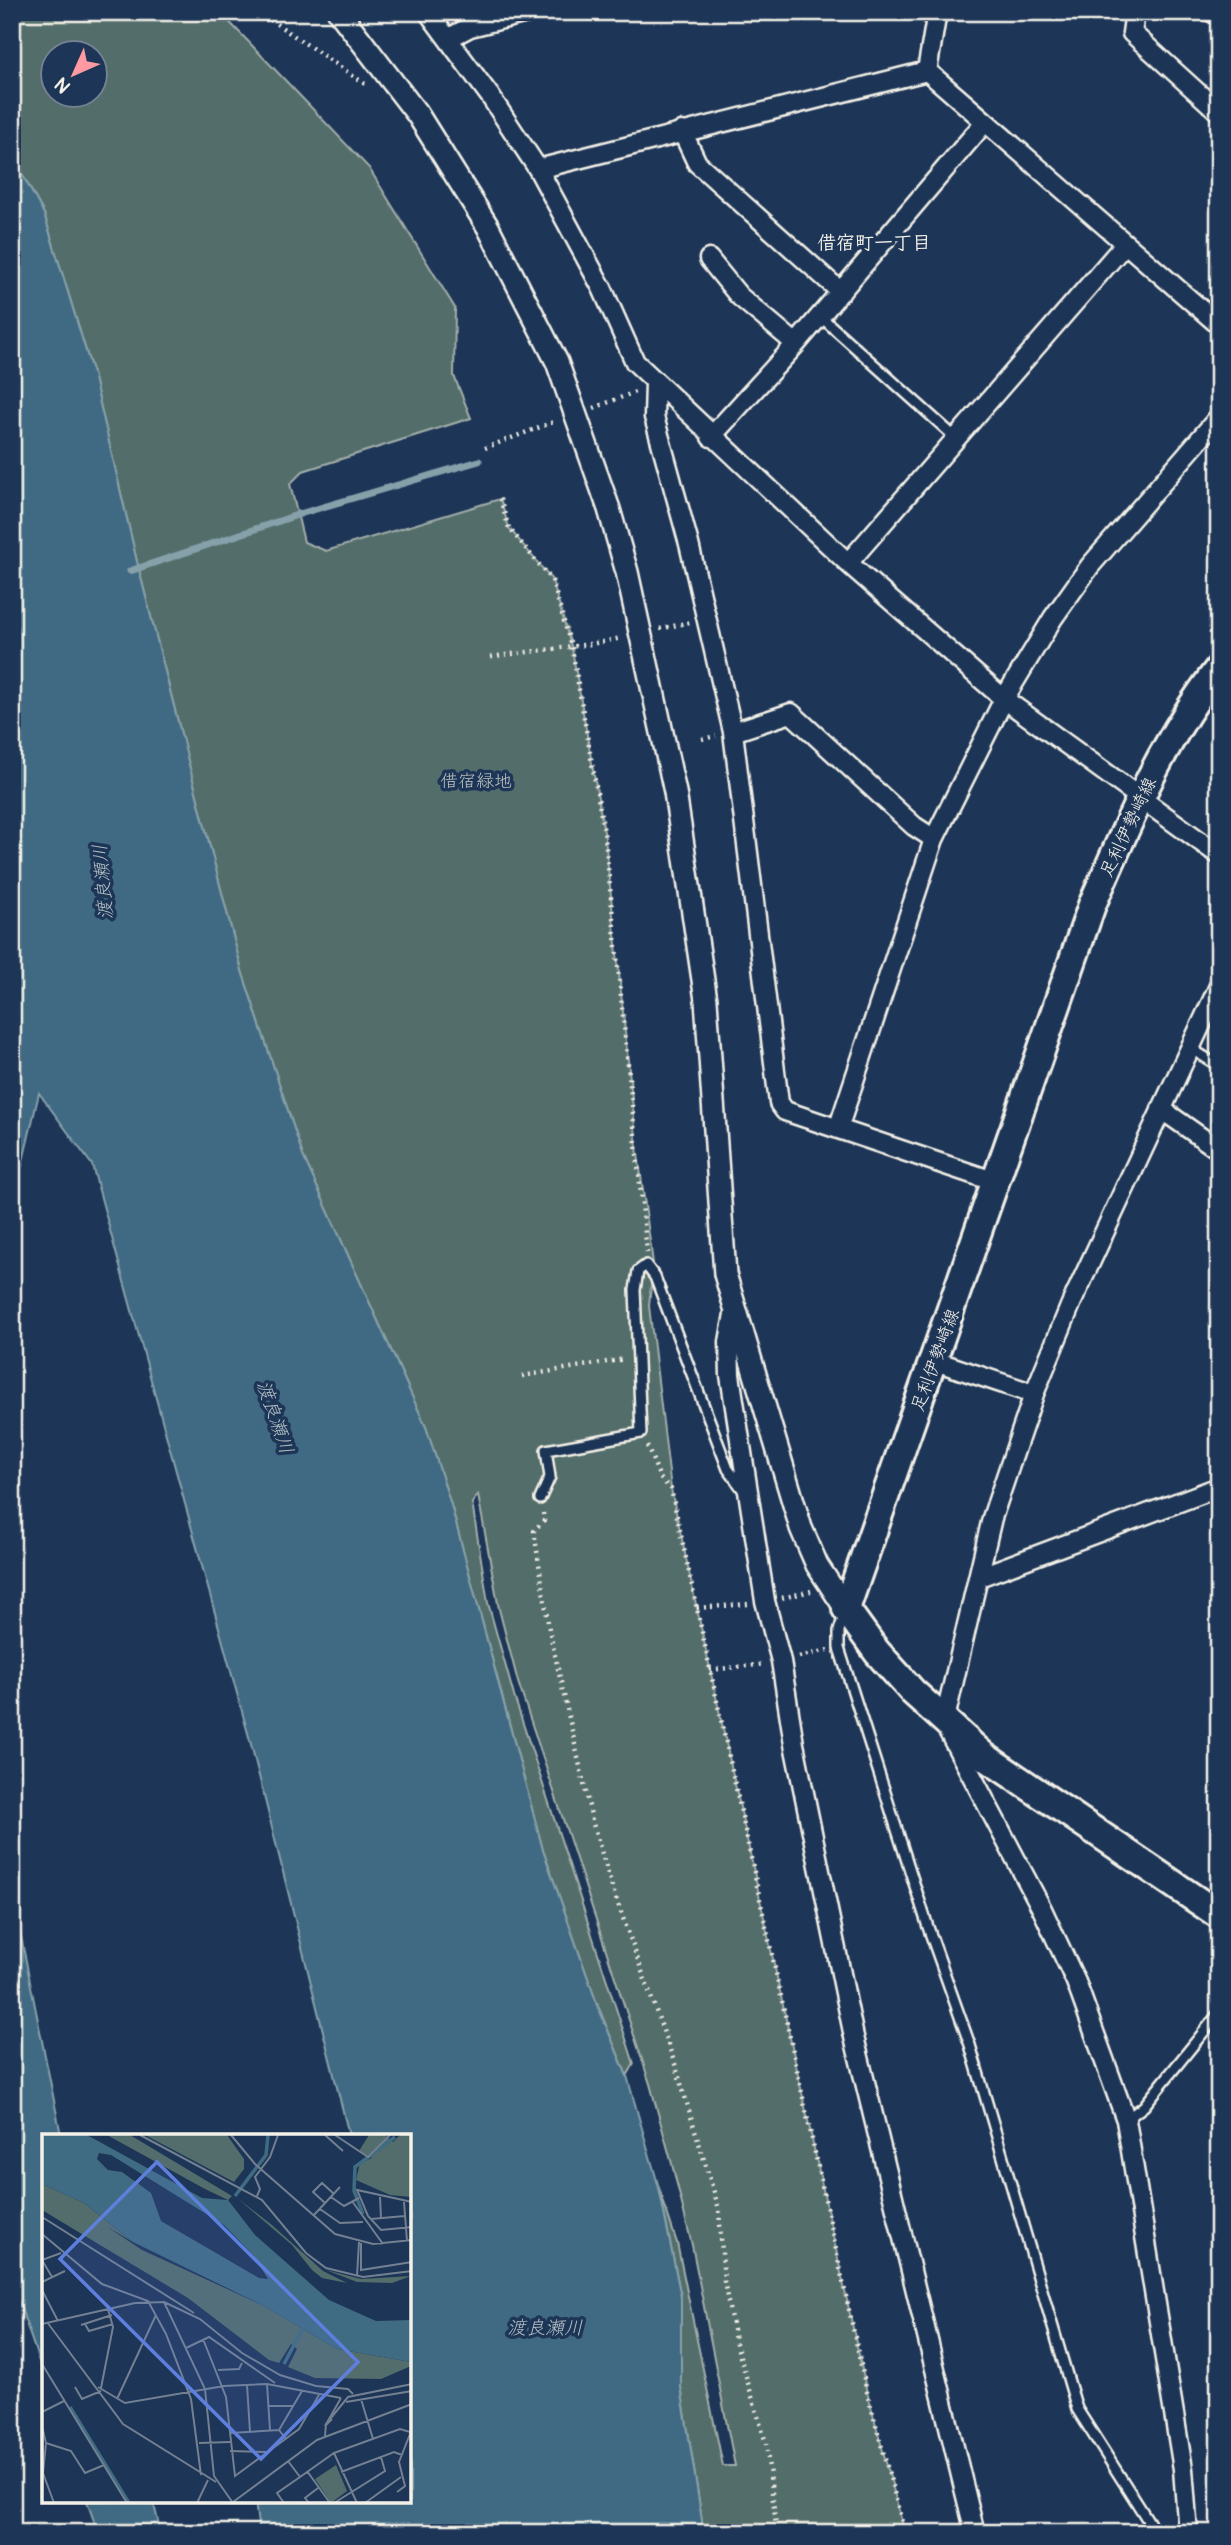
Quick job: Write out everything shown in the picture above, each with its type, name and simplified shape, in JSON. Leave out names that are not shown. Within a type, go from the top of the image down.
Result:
[{"type":"main road","name":"足利伊勢崎線","points":[[846,1609],[935,1361],[1064,978],[1139,797],[1173,735],[1219,668]]},
{"type":"main road","points":[[846,1609],[877,1652],[944,1723],[1027,1786],[1219,1915]]},
{"type":"street","points":[[339,12],[418,115],[488,227],[557,362],[609,509],[627,572],[675,792],[706,1000],[725,1274],[734,1314],[801,1528],[817,1565],[846,1609]]},
{"type":"street","points":[[428,12],[449,38],[538,169],[601,288],[630,355],[655,383],[848,563],[1004,699],[1219,855]]},
{"type":"street","points":[[449,38],[470,27],[531,12]]},
{"type":"street","points":[[927,71],[937,12]]},
{"type":"street","points":[[1135,12],[1132,33],[1219,112]]},
{"type":"street","points":[[1211,12],[1219,13]]},
{"type":"street","points":[[538,169],[927,71]]},
{"type":"street","points":[[927,71],[1219,325]]},
{"type":"street","points":[[711,437],[796,344],[985,122]]},
{"type":"street","points":[[682,131],[697,163],[841,292]]},
{"type":"street","points":[[848,563],[1125,244]]},
{"type":"street","points":[[709,259],[739,296],[796,344]]},
{"type":"street","points":[[655,383],[654,417],[690,544],[733,732],[779,1103],[785,1111],[996,1182]]},
{"type":"street","points":[[838,1129],[934,839],[1004,699],[1053,618],[1090,566],[1219,416]]},
{"type":"street","points":[[733,732],[791,713],[915,826],[934,839]]},
{"type":"street","points":[[1188,2533],[1183,2469],[1126,2120],[1076,1982],[1042,1909],[944,1723],[992,1518],[1034,1394],[1071,1304],[1217,994]]},
{"type":"street","points":[[1161,1109],[1219,1150]]},
{"type":"street","points":[[734,1314],[729,1342],[730,1375],[776,1662],[854,2036],[975,2533]]},
{"type":"street","points":[[935,1361],[1034,1394]]},
{"type":"street","points":[[979,1577],[1219,1487]]},
{"type":"lane","points":[[820,316],[957,439]]},
{"type":"lane","points":[[1191,1048],[1219,1066]]},
{"type":"lane","points":[[540,1499],[550,1477],[546,1450],[641,1433],[635,1290],[638,1271],[646,1265],[656,1277],[728,1469],[752,1500]]},
{"type":"lane","points":[[846,1609],[839,1631],[839,1648],[928,1927],[970,2045],[1077,2409],[1156,2533]]},
{"type":"lane","points":[[1126,2120],[1144,2106],[1219,2013]]},
{"type":"path","points":[[259,12],[377,93]]},
{"type":"path","points":[[592,408],[636,392]]},
{"type":"path","points":[[485,448],[566,417]]},
{"type":"path","points":[[500,499],[509,528],[552,580],[572,649],[606,838],[648,1243],[646,1265]]},
{"type":"path","points":[[654,631],[697,621]]},
{"type":"path","points":[[491,657],[542,649],[572,649],[629,636]]},
{"type":"path","points":[[522,1376],[637,1357]]},
{"type":"path","points":[[641,1433],[660,1478],[671,1489],[866,2388],[905,2533]]},
{"type":"path","points":[[540,1499],[544,1520],[534,1531],[549,1629],[593,1824],[612,1887],[675,2064],[719,2209],[724,2281],[735,2340],[766,2443],[777,2533]]},
{"type":"path","points":[[774,1600],[812,1591]]},
{"type":"path","points":[[696,1608],[755,1603]]},
{"type":"path","points":[[710,1670],[776,1662],[825,1651]]},
{"type":"green space","name":"借宿緑地","points":[[12,12],[220,12],[369,168],[455,308],[454,376],[471,418],[303,471],[290,484],[304,542],[326,551],[500,499],[509,528],[552,580],[572,649],[605,838],[637,1147],[653,1263],[649,1306],[671,1489],[866,2388],[905,2533],[704,2533],[681,2387],[681,2297],[659,2188],[677,2243],[723,2466],[735,2466],[692,2245],[650,2084],[518,1682],[499,1609],[478,1495],[472,1503],[488,1603],[514,1696],[634,2064],[627,2076],[597,2004],[543,1850],[451,1505],[426,1427],[303,1156],[242,971],[139,570],[93,374],[44,214],[12,156]]},
{"type":"water","name":"渡良瀬川","points":[[12,156],[44,214],[93,374],[139,570],[242,971],[303,1156],[426,1427],[451,1505],[543,1850],[597,2004],[627,2076],[659,2188],[681,2297],[681,2387],[704,2533],[259,2533],[255,2503],[411,2503],[411,2134],[349,2134],[252,1748],[92,1165],[39,1093],[12,1208]]},
{"type":"water","points":[[12,1892],[61,2134],[42,2134],[42,2370],[12,2282]]},
{"type":"water","points":[[88,2503],[154,2503],[161,2533],[98,2533]]},
{"type":"waterway","points":[[130,571],[306,512],[479,461]]},
{"type":"district","name":"借宿町一丁目","points":[[874,242]]}]
